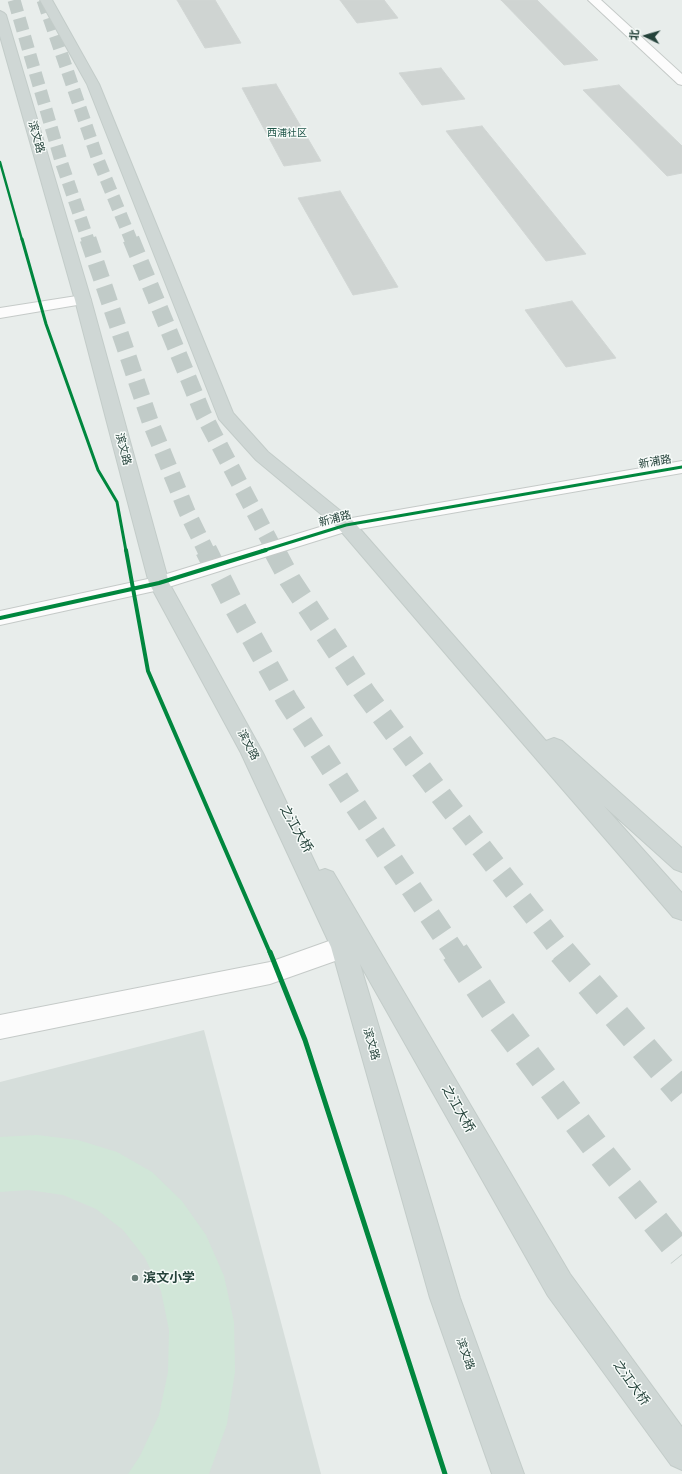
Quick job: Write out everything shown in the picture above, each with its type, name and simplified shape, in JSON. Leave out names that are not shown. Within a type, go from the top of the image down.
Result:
[{"type":"main road","points":[[46,0],[93,84],[224,415],[262,456],[346,524],[476,676],[682,910]]},
{"type":"main road","name":"滨文路","points":[[0,15],[83,300],[159,583],[252,753],[343,947],[445,1298],[508,1474]]},
{"type":"main road","points":[[476,676],[682,862]]},
{"type":"main road","name":"之江大桥","points":[[252,753],[559,1285],[682,1454]]},
{"type":"street","points":[[594,0],[682,81]]},
{"type":"street","points":[[0,313],[83,300]]},
{"type":"street","name":"新浦路","points":[[0,618],[159,583],[346,524],[682,467]]},
{"type":"street","points":[[0,1027],[270,973],[343,947]]},
{"type":"shaded area","name":"滨文小学","points":[[204,1030],[321,1474],[0,1474],[0,1082]]},
{"type":"green space","points":[[37,1135],[78,1140],[117,1152],[152,1172],[182,1201],[206,1235],[224,1276],[234,1322],[235,1372],[227,1424],[209,1474],[128,1474],[140,1456],[159,1415],[168,1372],[169,1330],[161,1291],[145,1258],[123,1230],[96,1209],[63,1195],[29,1190],[0,1192],[0,1137]]},
{"type":"building","points":[[177,0],[215,0],[241,43],[205,48]]},
{"type":"building","points":[[340,0],[384,0],[398,18],[357,23]]},
{"type":"building","points":[[501,0],[537,0],[598,60],[564,65]]},
{"type":"building","points":[[441,68],[465,99],[422,105],[399,73]]},
{"type":"building","points":[[276,84],[321,161],[284,166],[242,88]]},
{"type":"building","points":[[619,85],[682,146],[682,173],[667,176],[583,90]]},
{"type":"building","points":[[482,126],[586,254],[546,261],[446,131]]},
{"type":"building","points":[[340,191],[398,287],[353,295],[298,198]]},
{"type":"building","points":[[572,301],[616,358],[566,367],[525,310]]},
{"type":"tunnel","points":[[14,0],[61,161],[88,240]]},
{"type":"tunnel","points":[[43,0],[97,157],[131,240]]},
{"type":"tunnel","points":[[88,239],[150,421],[187,512],[206,551]]},
{"type":"tunnel","points":[[131,239],[203,414],[275,551]]},
{"type":"tunnel","points":[[206,550],[232,602],[287,700],[353,802],[455,953]]},
{"type":"tunnel","points":[[274,550],[290,580],[365,693],[445,801],[563,953]]},
{"type":"tunnel","points":[[455,952],[499,1018],[601,1154],[682,1255]]},
{"type":"tunnel","points":[[562,952],[682,1093]]},
{"type":"cycle path","points":[[0,162],[46,324],[98,470],[117,502],[148,671],[260,927],[305,1040],[445,1474]]},
{"type":"cycle path","points":[[0,618],[159,583],[346,525],[682,467]]},
{"type":"place","name":"滨文小学","points":[[135,1278]]},
{"type":"district","name":"西浦社区","points":[[287,133]]}]
